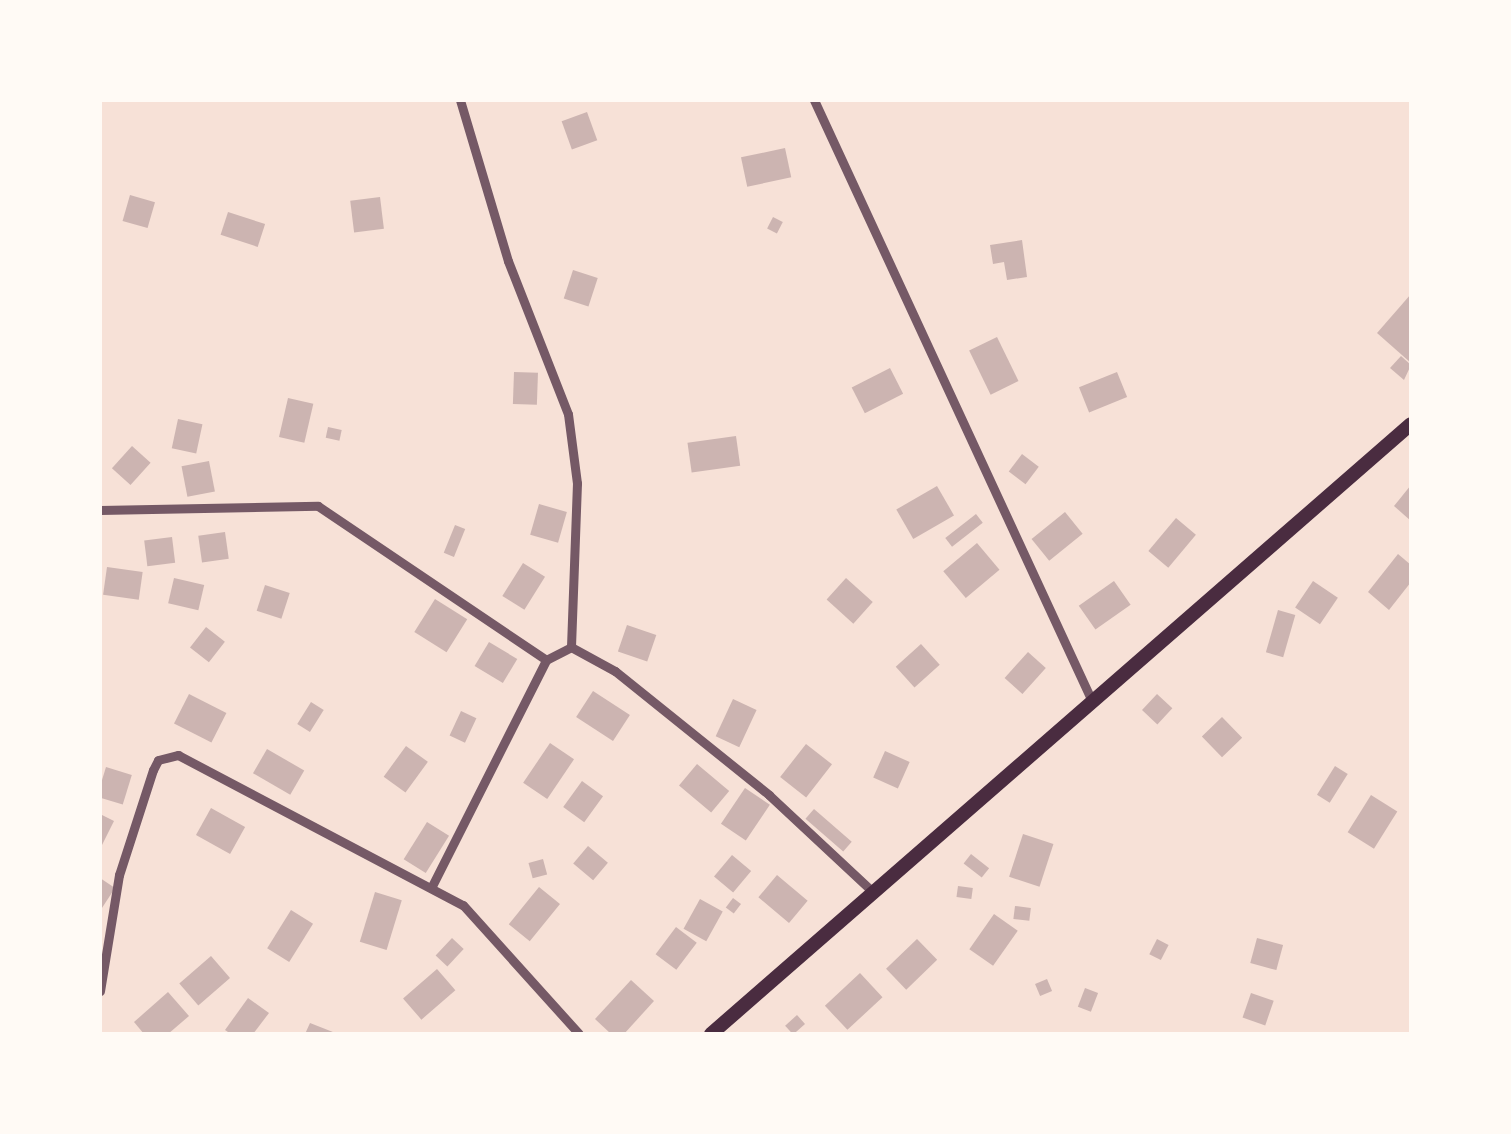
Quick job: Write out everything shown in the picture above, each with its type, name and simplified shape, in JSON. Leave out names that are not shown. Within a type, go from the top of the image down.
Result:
[{"type":"main road","points":[[711,1034],[1411,424]]},
{"type":"street","points":[[460,100],[508,261],[568,414],[577,482],[571,647]]},
{"type":"street","points":[[814,100],[1092,701]]},
{"type":"street","points":[[100,510],[318,506],[546,660]]},
{"type":"street","points":[[431,888],[546,660],[571,647]]},
{"type":"street","points":[[571,647],[615,671],[769,794],[874,893]]},
{"type":"street","points":[[100,990],[119,875],[152,770],[168,755],[462,905],[494,934],[579,1034]]},
{"type":"building","points":[[587,112],[597,140],[572,149],[562,121]]},
{"type":"building","points":[[785,148],[791,177],[747,187],[741,157]]},
{"type":"building","points":[[130,195],[155,202],[148,228],[123,221]]},
{"type":"building","points":[[380,197],[384,229],[354,232],[350,201]]},
{"type":"building","points":[[228,212],[265,224],[258,247],[221,235]]},
{"type":"building","points":[[773,217],[783,222],[777,234],[767,229]]},
{"type":"building","points":[[1022,240],[1027,277],[1007,280],[1004,262],[993,264],[990,245]]},
{"type":"building","points":[[573,270],[598,278],[588,307],[564,299]]},
{"type":"building","points":[[1411,294],[1411,363],[1377,333]]},
{"type":"building","points":[[997,337],[1018,381],[991,395],[969,351]]},
{"type":"building","points":[[1401,356],[1411,365],[1404,380],[1390,368]]},
{"type":"building","points":[[890,368],[903,394],[865,413],[852,388]]},
{"type":"building","points":[[514,372],[538,373],[537,405],[513,404]]},
{"type":"building","points":[[1117,372],[1127,397],[1089,412],[1079,387]]},
{"type":"building","points":[[288,398],[313,404],[304,443],[279,437]]},
{"type":"building","points":[[178,419],[202,424],[196,454],[172,448]]},
{"type":"building","points":[[328,427],[342,430],[339,441],[326,438]]},
{"type":"building","points":[[736,436],[740,466],[692,473],[687,443]]},
{"type":"building","points":[[132,446],[151,463],[131,485],[112,468]]},
{"type":"building","points":[[1022,454],[1039,467],[1026,484],[1009,472]]},
{"type":"building","points":[[209,461],[215,491],[187,497],[182,466]]},
{"type":"building","points":[[1411,485],[1411,521],[1394,506]]},
{"type":"building","points":[[937,486],[954,515],[913,539],[896,510]]},
{"type":"building","points":[[539,504],[567,512],[558,543],[530,535]]},
{"type":"building","points":[[1065,512],[1083,534],[1049,561],[1032,539]]},
{"type":"building","points":[[976,514],[983,523],[952,547],[945,538]]},
{"type":"building","points":[[1176,518],[1196,535],[1168,568],[1148,551]]},
{"type":"building","points":[[455,525],[465,529],[454,557],[444,553]]},
{"type":"building","points":[[225,532],[229,559],[202,562],[198,536]]},
{"type":"building","points":[[172,537],[175,563],[147,566],[144,540]]},
{"type":"building","points":[[977,543],[999,570],[966,598],[943,571]]},
{"type":"building","points":[[1398,554],[1411,565],[1411,582],[1389,610],[1368,592]]},
{"type":"building","points":[[523,563],[545,577],[524,610],[502,596]]},
{"type":"building","points":[[107,567],[143,572],[139,600],[103,595]]},
{"type":"building","points":[[174,578],[204,585],[198,610],[168,603]]},
{"type":"building","points":[[846,578],[873,602],[853,624],[827,600]]},
{"type":"building","points":[[1114,581],[1131,605],[1095,629],[1079,606]]},
{"type":"building","points":[[1313,581],[1338,598],[1320,624],[1295,608]]},
{"type":"building","points":[[265,585],[290,593],[281,619],[257,611]]},
{"type":"building","points":[[435,599],[467,619],[447,652],[414,632]]},
{"type":"building","points":[[1278,610],[1295,615],[1283,657],[1266,652]]},
{"type":"building","points":[[627,625],[656,635],[647,662],[618,651]]},
{"type":"building","points":[[206,627],[225,642],[209,662],[190,647]]},
{"type":"building","points":[[489,642],[517,659],[503,683],[475,666]]},
{"type":"building","points":[[921,644],[940,665],[914,688],[896,667]]},
{"type":"building","points":[[1028,652],[1046,668],[1022,694],[1005,678]]},
{"type":"building","points":[[593,691],[630,715],[613,741],[576,717]]},
{"type":"building","points":[[189,694],[226,713],[211,742],[174,723]]},
{"type":"building","points":[[1157,694],[1172,708],[1157,724],[1142,710]]},
{"type":"building","points":[[733,699],[757,710],[739,747],[716,736]]},
{"type":"building","points":[[311,702],[324,710],[310,732],[297,724]]},
{"type":"building","points":[[461,711],[476,718],[465,743],[450,735]]},
{"type":"building","points":[[1222,717],[1242,738],[1222,757],[1202,736]]},
{"type":"building","points":[[550,743],[574,759],[547,799],[523,783]]},
{"type":"building","points":[[806,744],[832,764],[806,797],[780,777]]},
{"type":"building","points":[[406,746],[428,762],[406,793],[384,777]]},
{"type":"building","points":[[267,749],[304,770],[290,795],[253,773]]},
{"type":"building","points":[[885,751],[910,762],[898,788],[873,777]]},
{"type":"building","points":[[697,764],[729,791],[711,812],[679,785]]},
{"type":"building","points":[[1335,766],[1348,774],[1330,803],[1317,795]]},
{"type":"building","points":[[106,767],[132,775],[123,805],[100,798]]},
{"type":"building","points":[[582,781],[603,796],[584,822],[563,807]]},
{"type":"building","points":[[745,788],[770,805],[746,840],[721,824]]},
{"type":"building","points":[[1371,795],[1397,811],[1374,849],[1348,832]]},
{"type":"building","points":[[211,808],[245,827],[230,854],[196,835]]},
{"type":"building","points":[[814,809],[852,842],[843,852],[805,819]]},
{"type":"building","points":[[100,814],[114,821],[100,849]]},
{"type":"building","points":[[427,822],[449,836],[426,873],[404,859]]},
{"type":"building","points":[[1023,834],[1053,844],[1040,887],[1009,877]]},
{"type":"building","points":[[588,846],[608,863],[593,880],[573,864]]},
{"type":"building","points":[[971,854],[989,868],[982,878],[964,863]]},
{"type":"building","points":[[732,855],[751,871],[733,893],[714,876]]},
{"type":"building","points":[[543,859],[547,874],[533,878],[529,863]]},
{"type":"building","points":[[777,875],[808,901],[789,923],[758,897]]},
{"type":"building","points":[[100,878],[115,888],[100,911]]},
{"type":"building","points":[[958,886],[973,888],[971,899],[956,897]]},
{"type":"building","points":[[539,887],[560,904],[530,941],[509,924]]},
{"type":"building","points":[[375,892],[402,900],[387,950],[360,942]]},
{"type":"building","points":[[733,898],[741,904],[734,914],[726,908]]},
{"type":"building","points":[[700,899],[723,912],[706,941],[684,929]]},
{"type":"building","points":[[1015,906],[1031,908],[1029,921],[1013,919]]},
{"type":"building","points":[[291,910],[313,924],[289,962],[267,948]]},
{"type":"building","points":[[994,914],[1018,931],[993,966],[969,949]]},
{"type":"building","points":[[676,927],[697,943],[676,970],[656,954]]},
{"type":"building","points":[[452,938],[464,949],[447,966],[436,956]]},
{"type":"building","points":[[1257,938],[1283,945],[1276,970],[1250,963]]},
{"type":"building","points":[[917,939],[937,960],[906,990],[886,969]]},
{"type":"building","points":[[1157,939],[1169,945],[1161,960],[1149,954]]},
{"type":"building","points":[[211,956],[230,978],[198,1005],[179,984]]},
{"type":"building","points":[[437,969],[455,990],[421,1020],[403,999]]},
{"type":"building","points":[[860,973],[883,997],[847,1030],[825,1006]]},
{"type":"building","points":[[1047,979],[1052,991],[1040,996],[1035,984]]},
{"type":"building","points":[[631,980],[654,1001],[624,1034],[611,1034],[595,1019]]},
{"type":"building","points":[[1085,988],[1098,993],[1091,1012],[1078,1007]]},
{"type":"building","points":[[168,992],[189,1016],[168,1034],[144,1034],[134,1022]]},
{"type":"building","points":[[1251,993],[1274,1001],[1265,1025],[1243,1018]]},
{"type":"building","points":[[248,998],[269,1013],[253,1034],[231,1034],[225,1030]]},
{"type":"building","points":[[797,1015],[805,1024],[794,1034],[785,1026]]},
{"type":"building","points":[[310,1023],[338,1034],[305,1034]]}]
